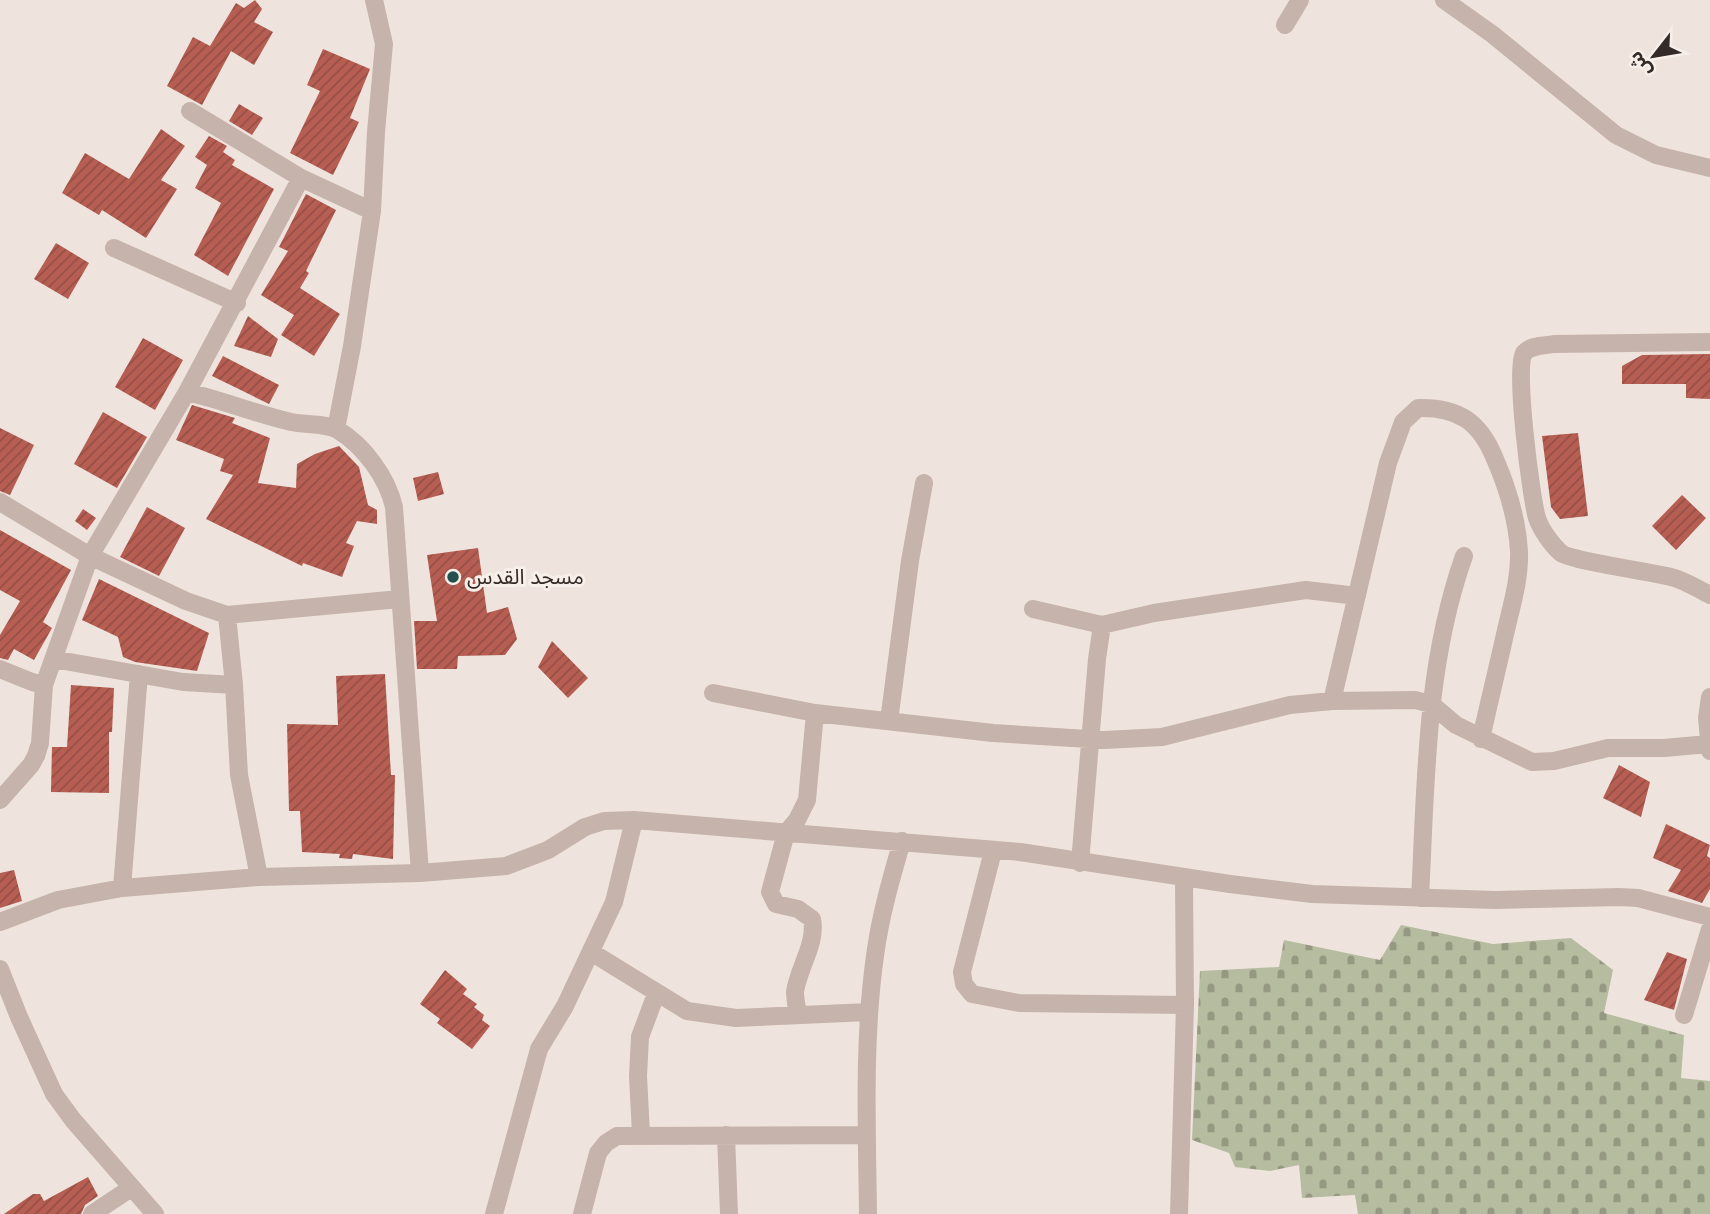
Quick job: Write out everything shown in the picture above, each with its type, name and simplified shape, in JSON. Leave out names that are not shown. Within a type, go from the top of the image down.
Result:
[{"type":"street","points":[[336,429],[352,346],[372,211],[384,44],[374,0]]},
{"type":"street","points":[[1285,25],[1300,0]]},
{"type":"street","points":[[1444,0],[1492,34],[1616,135],[1656,155],[1710,168]]},
{"type":"street","points":[[190,111],[301,178],[372,211]]},
{"type":"street","points":[[0,800],[36,756],[40,743],[44,685],[90,556],[237,303],[301,178]]},
{"type":"street","points":[[114,248],[237,303]]},
{"type":"street","points":[[1710,342],[1553,344],[1534,347],[1524,352],[1520,359],[1520,390],[1532,497],[1537,520],[1549,539],[1563,554],[1675,578],[1710,595]]},
{"type":"street","points":[[187,392],[290,422],[336,429],[380,472],[390,491],[394,506],[420,873]]},
{"type":"street","points":[[1332,701],[1388,463],[1403,422],[1421,407],[1455,413],[1468,418],[1479,429],[1490,447],[1509,491],[1517,525],[1519,554],[1514,593],[1481,739]]},
{"type":"street","points":[[889,721],[910,561],[924,483]]},
{"type":"street","points":[[0,502],[90,556],[186,601],[227,615],[400,599]]},
{"type":"street","points":[[1420,898],[1431,704],[1446,617],[1464,556]]},
{"type":"street","points":[[1033,609],[1102,625],[1154,613],[1306,590],[1357,596]]},
{"type":"street","points":[[227,615],[239,775],[258,877]]},
{"type":"street","points":[[1080,863],[1102,625]]},
{"type":"street","points":[[53,659],[183,682],[234,685]]},
{"type":"street","points":[[0,669],[44,685]]},
{"type":"street","points":[[122,888],[139,674]]},
{"type":"street","points":[[713,693],[816,713],[993,733],[1091,737],[1104,740],[1162,737],[1290,705],[1332,701],[1415,700],[1431,704],[1456,725],[1532,762],[1555,761],[1608,748],[1709,748],[1707,718],[1710,697]]},
{"type":"street","points":[[798,1015],[795,993],[814,928],[812,919],[797,909],[776,904],[770,892],[786,833],[807,800],[816,713]]},
{"type":"street","points":[[494,1214],[539,1049],[565,1006],[614,902],[634,820]]},
{"type":"street","points":[[0,922],[58,900],[122,888],[258,877],[420,873],[506,866],[548,850],[585,827],[604,821],[634,820],[1020,852],[1184,878],[1312,894],[1420,898],[1628,898],[1710,917]]},
{"type":"street","points":[[868,1214],[869,1012],[883,908],[902,841]]},
{"type":"street","points":[[993,851],[962,972],[964,984],[972,994],[1019,1003],[1185,1005]]},
{"type":"street","points":[[1179,1214],[1185,1005],[1184,878]]},
{"type":"street","points":[[1684,1016],[1710,929]]},
{"type":"street","points":[[591,953],[687,1011],[736,1018],[869,1012]]},
{"type":"street","points":[[0,970],[54,1094],[73,1120],[155,1214]]},
{"type":"street","points":[[641,1134],[638,1076],[640,1037],[656,994]]},
{"type":"street","points":[[726,1135],[729,1214]]},
{"type":"street","points":[[582,1214],[598,1153],[606,1143],[617,1136],[867,1136]]},
{"type":"street","points":[[92,1214],[131,1188]]},
{"type":"green space","points":[[1401,925],[1493,944],[1571,938],[1613,970],[1604,1013],[1684,1035],[1681,1078],[1710,1081],[1710,1214],[1358,1214],[1355,1195],[1302,1198],[1299,1165],[1270,1171],[1235,1167],[1229,1153],[1192,1140],[1200,971],[1279,967],[1284,940],[1380,960]]},
{"type":"building","points":[[255,0],[262,9],[254,22],[273,32],[254,65],[231,51],[202,105],[167,86],[193,37],[210,46],[236,3],[244,8]]},
{"type":"building","points":[[323,49],[370,69],[350,118],[359,122],[333,175],[290,153],[320,91],[307,85]]},
{"type":"building","points":[[239,104],[263,118],[252,135],[229,121]]},
{"type":"building","points":[[161,129],[185,146],[161,180],[177,189],[146,238],[102,210],[99,215],[62,193],[85,153],[129,179]]},
{"type":"building","points":[[209,136],[227,146],[223,152],[235,160],[232,165],[274,189],[228,276],[194,255],[221,203],[195,188],[207,165],[195,157]]},
{"type":"building","points":[[306,194],[336,210],[300,288],[340,314],[314,356],[281,335],[294,315],[261,295],[288,251],[279,247]]},
{"type":"building","points":[[56,243],[89,263],[68,299],[34,279]]},
{"type":"building","points":[[248,316],[278,339],[271,357],[234,346]]},
{"type":"building","points":[[143,338],[183,360],[155,410],[115,387]]},
{"type":"building","points":[[1710,354],[1710,399],[1686,398],[1686,384],[1622,384],[1622,366],[1642,355]]},
{"type":"building","points":[[223,356],[279,385],[269,404],[212,376]]},
{"type":"building","points":[[192,405],[235,418],[232,423],[270,438],[258,483],[296,488],[297,464],[315,454],[339,446],[359,467],[368,505],[377,510],[377,524],[357,521],[346,543],[354,546],[342,577],[303,563],[302,566],[206,519],[233,475],[220,471],[224,459],[176,440]]},
{"type":"building","points":[[103,412],[147,437],[117,488],[74,464]]},
{"type":"building","points":[[0,428],[34,445],[10,495],[0,491]]},
{"type":"building","points":[[1578,433],[1588,516],[1560,519],[1551,507],[1542,436]]},
{"type":"building","points":[[438,472],[444,494],[418,501],[413,478]]},
{"type":"building","points":[[1682,495],[1706,518],[1676,550],[1652,526]]},
{"type":"building","points":[[147,507],[185,528],[159,576],[120,557]]},
{"type":"building","points":[[83,509],[96,518],[87,530],[75,521]]},
{"type":"building","points":[[0,530],[71,570],[43,622],[52,628],[34,660],[14,649],[8,660],[0,658],[0,635],[20,601],[0,590]]},
{"type":"building","points":[[478,548],[487,613],[508,607],[517,639],[505,655],[458,656],[457,669],[417,669],[414,621],[437,621],[427,555]]},
{"type":"building","points":[[99,579],[209,633],[197,671],[135,662],[123,657],[118,637],[82,620]]},
{"type":"building","points":[[552,641],[588,678],[568,698],[538,667]]},
{"type":"building","points":[[385,674],[391,775],[395,775],[393,859],[353,854],[352,859],[339,858],[340,854],[302,852],[300,811],[289,811],[287,724],[338,725],[336,676]]},
{"type":"building","points":[[71,685],[114,688],[112,732],[109,732],[109,793],[51,792],[52,747],[67,747]]},
{"type":"building","points":[[1619,765],[1650,782],[1641,817],[1603,798]]},
{"type":"building","points":[[1666,824],[1710,845],[1707,856],[1710,858],[1710,889],[1702,903],[1668,891],[1681,870],[1653,858]]},
{"type":"building","points":[[14,870],[22,901],[0,908],[0,873]]},
{"type":"building","points":[[1667,952],[1687,959],[1674,1010],[1644,1000]]},
{"type":"building","points":[[445,970],[467,989],[463,994],[477,1004],[474,1007],[484,1015],[482,1020],[490,1026],[472,1049],[437,1023],[440,1019],[420,1004]]},
{"type":"building","points":[[88,1177],[98,1196],[85,1205],[81,1214],[4,1214],[33,1194],[40,1194],[44,1201]]},
{"type":"place","name":"مسجد القدس","points":[[453,577]]}]
